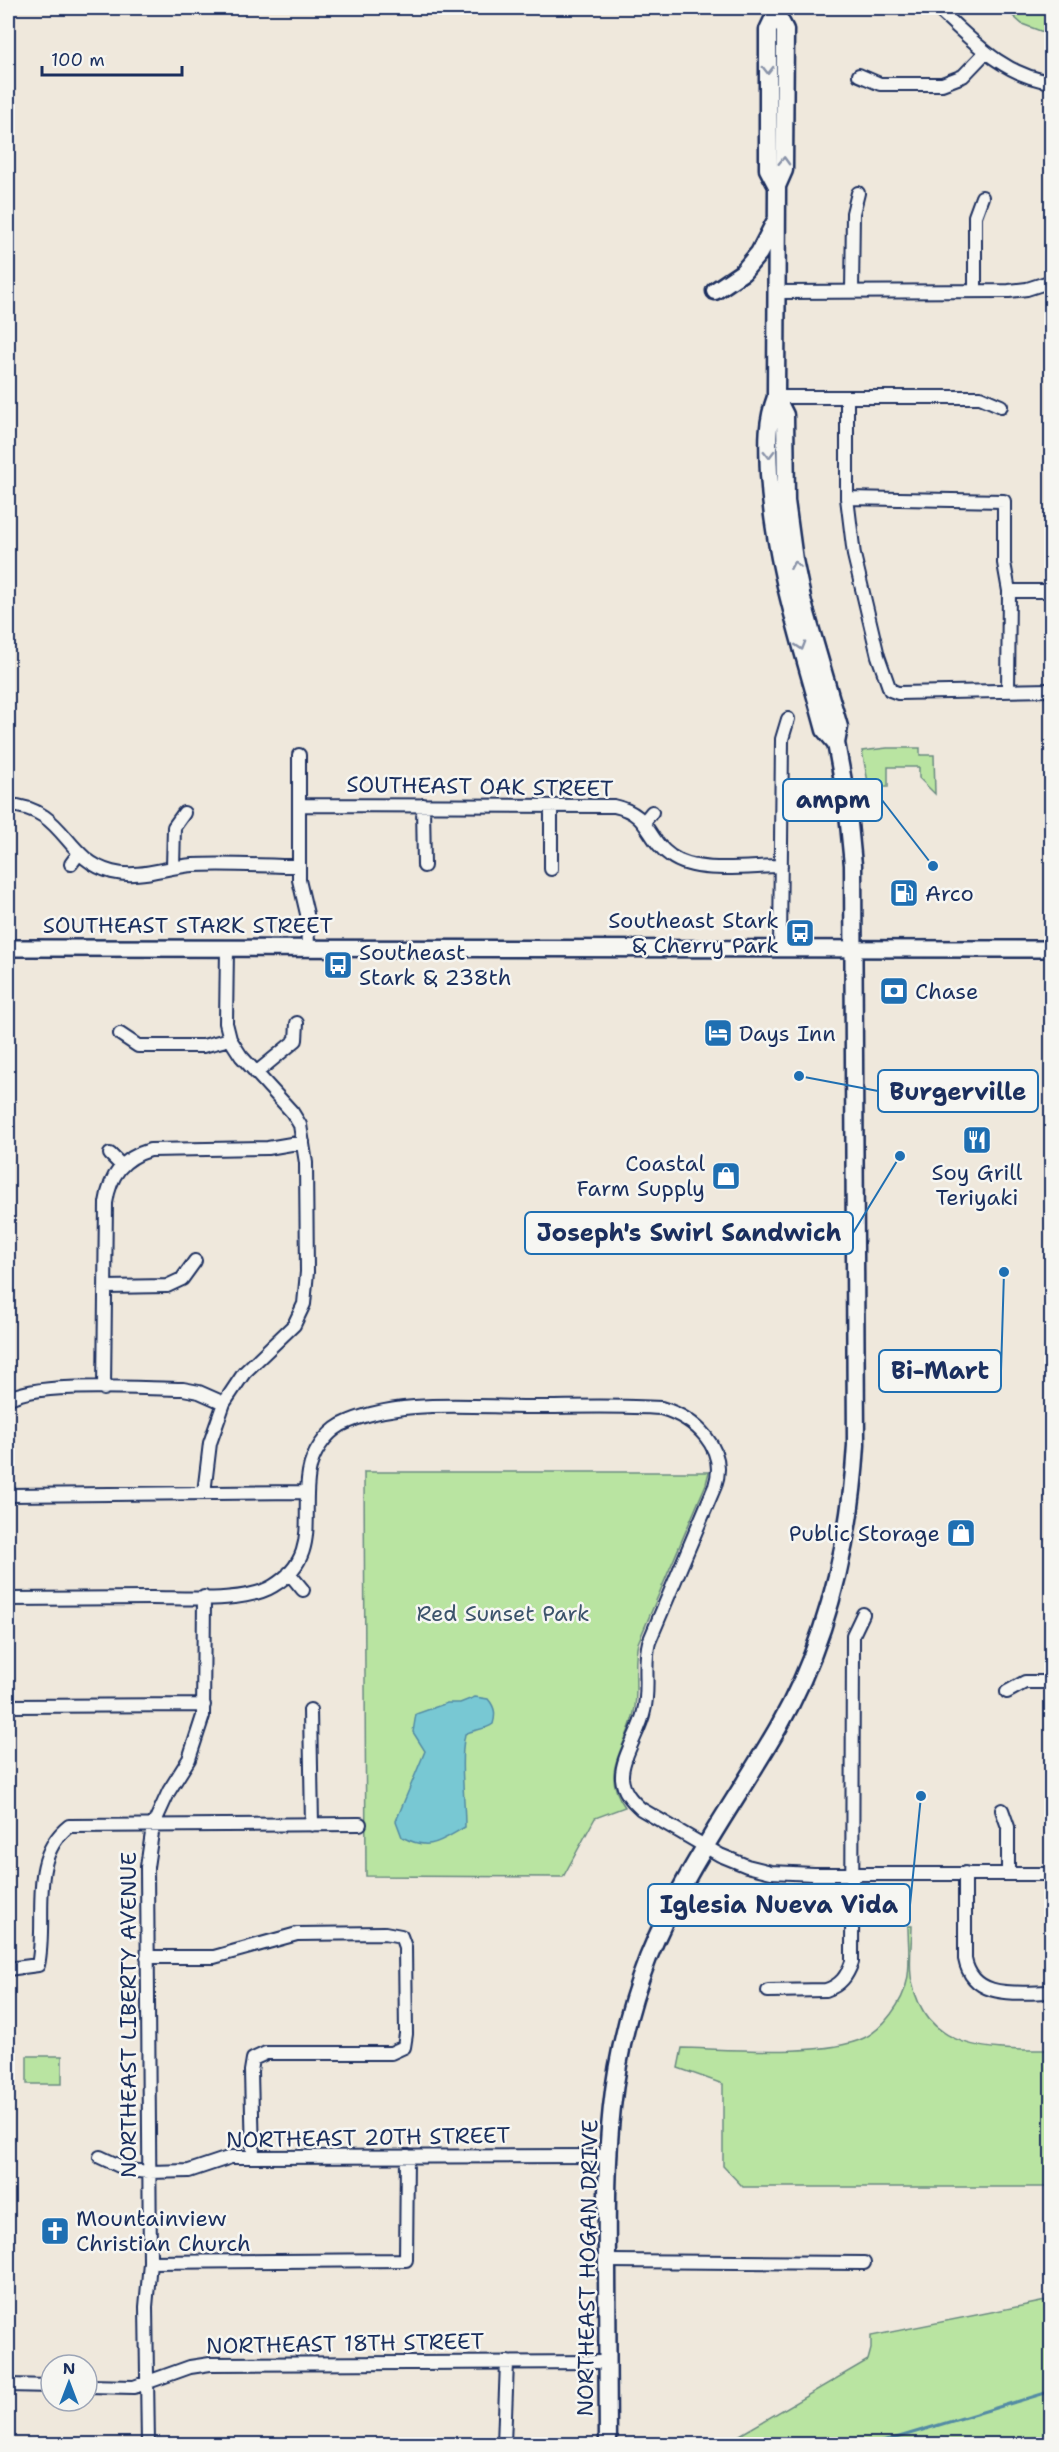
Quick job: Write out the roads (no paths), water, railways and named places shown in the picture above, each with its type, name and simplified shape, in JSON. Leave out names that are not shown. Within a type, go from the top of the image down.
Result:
[{"type":"highway","name":"NORTHEAST HOGAN DRIVE","points":[[608,2445],[607,2156],[614,2081],[625,2032],[637,1988],[662,1927],[705,1847],[779,1727],[807,1669],[834,1593],[848,1527],[856,1444],[854,949],[851,836],[836,743],[825,730],[778,557],[768,460],[768,417],[776,397],[777,186],[768,169],[776,134],[768,30],[776,10]]},
{"type":"highway","points":[[715,291],[744,272],[759,253],[777,219]]},
{"type":"main road","name":"SOUTHEAST STARK STREET","points":[[8,948],[1052,949]]},
{"type":"street","points":[[937,8],[985,53],[1024,76],[1052,82]]},
{"type":"street","points":[[859,75],[880,84],[942,84],[963,75],[985,53]]},
{"type":"street","points":[[852,292],[853,213],[858,193]]},
{"type":"street","points":[[975,291],[975,216],[982,197]]},
{"type":"street","points":[[777,292],[1027,289],[1052,281]]},
{"type":"street","points":[[776,397],[980,397],[1001,406]]},
{"type":"street","points":[[847,398],[847,498],[854,555],[878,656],[890,690],[898,693],[1051,690]]},
{"type":"street","points":[[847,498],[1004,501],[1004,563],[1009,591],[1008,692]]},
{"type":"street","points":[[1009,591],[1052,591]]},
{"type":"street","points":[[780,949],[782,739],[788,719]]},
{"type":"street","points":[[299,755],[299,866],[301,890],[308,914],[308,948]]},
{"type":"street","points":[[8,805],[23,806],[45,816],[56,824],[79,853],[101,868],[121,874],[138,875],[173,867],[195,865],[299,866]]},
{"type":"street","name":"SOUTHEAST OAK STREET","points":[[299,805],[614,806],[648,817],[663,849],[672,857],[692,866],[781,866]]},
{"type":"street","points":[[423,805],[424,866]]},
{"type":"street","points":[[551,806],[551,869]]},
{"type":"street","points":[[173,867],[174,827],[184,813]]},
{"type":"street","points":[[71,864],[79,853]]},
{"type":"street","points":[[204,1493],[210,1443],[224,1403],[244,1374],[294,1325],[304,1304],[307,1272],[306,1163],[300,1125],[292,1112],[256,1073],[230,1040],[226,1023],[227,948]]},
{"type":"street","points":[[256,1073],[296,1040],[297,1023]]},
{"type":"street","points":[[120,1034],[138,1046],[203,1046],[230,1040]]},
{"type":"street","points":[[105,1389],[106,1203],[111,1181],[121,1165],[139,1153],[150,1150],[268,1148],[303,1142]]},
{"type":"street","points":[[110,1155],[121,1165]]},
{"type":"street","points":[[106,1287],[166,1286],[182,1279],[195,1261]]},
{"type":"street","points":[[8,1399],[32,1390],[183,1389],[200,1392],[224,1403]]},
{"type":"street","points":[[8,1599],[204,1598],[250,1595],[271,1588],[289,1573],[302,1556],[308,1535],[307,1492],[313,1460],[323,1441],[340,1426],[359,1418],[409,1407],[652,1407],[669,1410],[709,1438],[720,1466],[718,1477],[649,1642],[645,1664],[645,1710],[622,1771],[623,1786],[632,1801],[641,1809],[705,1847],[747,1866],[771,1872],[1052,1874]]},
{"type":"street","points":[[8,1496],[307,1492]]},
{"type":"street","points":[[289,1573],[303,1590]]},
{"type":"street","name":"NORTHEAST LIBERTY AVENUE","points":[[148,2445],[146,2307],[150,2262],[147,1867],[153,1826],[169,1791],[194,1747],[204,1705],[204,1598]]},
{"type":"street","points":[[768,1991],[826,1990],[843,1981],[852,1962],[853,1635],[863,1614]]},
{"type":"street","points":[[1007,1692],[1025,1682],[1052,1682]]},
{"type":"street","points":[[8,1706],[204,1705]]},
{"type":"street","points":[[310,1710],[312,1825]]},
{"type":"street","points":[[1002,1810],[1008,1827],[1008,1874]]},
{"type":"street","points":[[8,1969],[38,1965],[43,1945],[45,1861],[59,1834],[69,1826],[360,1824]]},
{"type":"street","points":[[966,1873],[965,1959],[967,1970],[985,1988],[997,1992],[1052,1992]]},
{"type":"street","points":[[147,1957],[214,1957],[297,1934],[385,1933],[401,1936],[405,1947],[406,2034],[404,2047],[391,2053],[266,2053],[253,2059],[251,2071],[253,2157]]},
{"type":"street","points":[[150,2262],[406,2260],[406,2156]]},
{"type":"street","name":"NORTHEAST 20TH STREET","points":[[100,2157],[128,2170],[149,2172],[189,2171],[221,2159],[253,2157],[607,2156]]},
{"type":"street","points":[[607,2261],[864,2263]]},
{"type":"street","points":[[504,2445],[507,2362]]},
{"type":"street","name":"NORTHEAST 18TH STREET","points":[[99,2386],[134,2386],[190,2367],[210,2364],[607,2362]]},
{"type":"street","points":[[8,2385],[39,2386]]},
{"type":"water","points":[[475,1697],[488,1699],[494,1711],[494,1717],[493,1724],[490,1726],[465,1734],[462,1768],[465,1827],[435,1843],[420,1844],[402,1837],[396,1821],[425,1751],[413,1732],[416,1714],[447,1703],[460,1703]]},
{"type":"waterway","points":[[876,2444],[1052,2391]]},
{"type":"place","name":"ampm","points":[[933,866]]},
{"type":"place","name":"Arco","points":[[904,893]]},
{"type":"place","name":"Southeast Stark & Cherry Park","points":[[800,933]]},
{"type":"place","name":"Southeast Stark & 238th","points":[[338,965]]},
{"type":"place","name":"Chase","points":[[894,991]]},
{"type":"place","name":"Days Inn","points":[[718,1033]]},
{"type":"place","name":"Burgerville","points":[[799,1076]]},
{"type":"place","name":"Soy Grill Teriyaki","points":[[977,1140]]},
{"type":"place","name":"Joseph's Swirl Sandwich","points":[[900,1156]]},
{"type":"place","name":"Coastal Farm Supply","points":[[726,1176]]},
{"type":"place","name":"Bi-Mart","points":[[1004,1272]]},
{"type":"place","name":"Public Storage","points":[[961,1533]]},
{"type":"place","name":"Iglesia Nueva Vida","points":[[921,1796]]},
{"type":"place","name":"Mountainview Christian Church","points":[[55,2231]]},
{"type":"park label","name":"Red Sunset Park","points":[[503,1613]]}]
